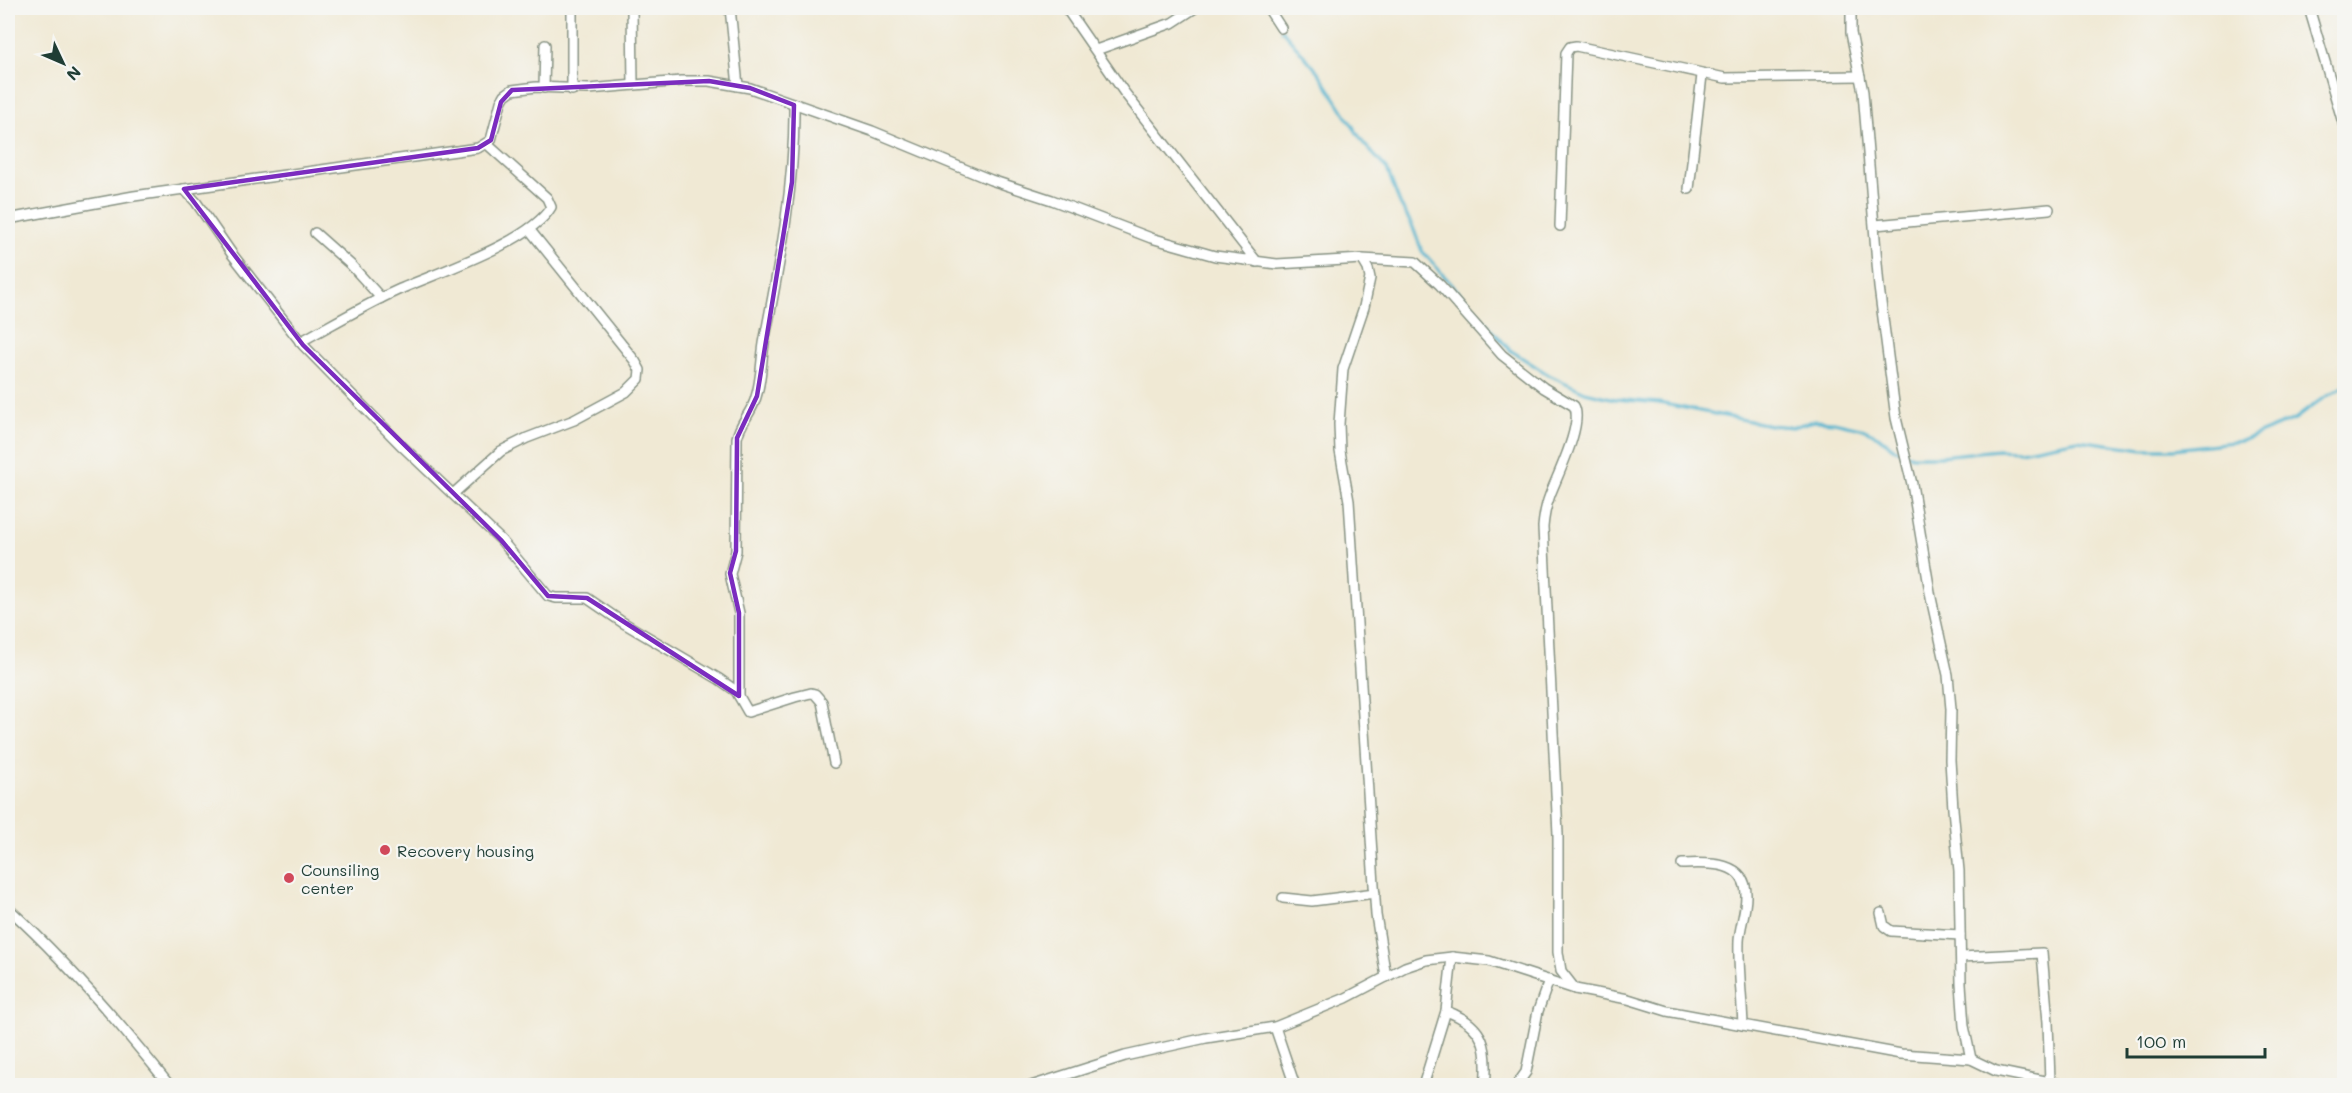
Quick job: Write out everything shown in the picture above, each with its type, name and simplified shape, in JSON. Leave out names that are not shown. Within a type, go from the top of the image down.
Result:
[{"type":"street","points":[[572,8],[572,90]]},
{"type":"street","points":[[632,8],[633,85]]},
{"type":"street","points":[[730,8],[738,86]]},
{"type":"street","points":[[1066,8],[1178,163],[1257,262]]},
{"type":"street","points":[[1096,50],[1172,23],[1195,8]]},
{"type":"street","points":[[1268,8],[1281,28]]},
{"type":"street","points":[[1851,8],[1851,33],[1860,76],[1868,141],[1879,287],[1896,418],[1912,484],[1931,598],[1948,675],[1951,709],[1950,770],[1959,871],[1964,1026],[1971,1059]]},
{"type":"street","points":[[2309,8],[2344,126]]},
{"type":"street","points":[[544,88],[545,45]]},
{"type":"street","points":[[1560,226],[1568,50],[1576,46],[1702,75],[1725,78],[1860,76]]},
{"type":"street","points":[[1689,189],[1702,75]]},
{"type":"street","points":[[8,219],[184,189],[467,150],[487,144],[494,133],[505,95],[512,90],[523,88],[572,90],[709,81],[738,86],[872,131],[991,180],[1052,200],[1151,238],[1215,256],[1257,262],[1305,264],[1362,259],[1412,261],[1419,264],[1502,355],[1577,410],[1572,440],[1551,493],[1543,527],[1559,845],[1558,952],[1561,971],[1575,989]]},
{"type":"street","points":[[739,696],[739,613],[730,574],[736,551],[737,438],[741,423],[757,396],[763,348],[792,182],[794,105]]},
{"type":"street","points":[[300,342],[381,298],[476,257],[529,229],[547,214],[551,203],[548,198],[487,144]]},
{"type":"street","points":[[184,189],[300,342],[501,540],[548,596],[587,598],[622,622],[719,678],[739,696],[746,711],[751,712],[795,697],[816,694],[822,702],[834,763]]},
{"type":"street","points":[[1875,225],[2049,209]]},
{"type":"street","points":[[453,494],[481,467],[501,452],[527,438],[574,420],[626,392],[639,379],[640,370],[635,361],[529,229]]},
{"type":"street","points":[[315,233],[351,265],[381,298]]},
{"type":"street","points":[[1362,259],[1370,278],[1364,307],[1343,369],[1340,440],[1349,501],[1375,893],[1386,976]]},
{"type":"street","points":[[1682,864],[1714,863],[1729,866],[1746,886],[1746,898],[1739,932],[1743,1025]]},
{"type":"street","points":[[1283,898],[1322,901],[1375,893]]},
{"type":"street","points":[[8,908],[92,991],[170,1086]]},
{"type":"street","points":[[1881,913],[1884,926],[1891,931],[1960,935]]},
{"type":"street","points":[[1961,957],[2042,953],[2050,1082]]},
{"type":"street","points":[[1423,1086],[1446,1011],[1452,957]]},
{"type":"street","points":[[1031,1086],[1125,1056],[1275,1026],[1346,998],[1386,976],[1426,960],[1452,957],[1489,961],[1575,989],[1628,999],[1667,1011],[1901,1054],[1971,1059],[1995,1071],[2069,1086]]},
{"type":"street","points":[[1516,1086],[1526,1072],[1538,1011],[1549,980]]},
{"type":"street","points":[[1446,1011],[1469,1023],[1485,1042],[1487,1053],[1485,1086]]},
{"type":"street","points":[[1275,1026],[1295,1086]]},
{"type":"highlighted area","points":[[709,81],[750,88],[794,105],[792,182],[757,396],[737,438],[736,551],[730,573],[739,613],[739,696],[587,598],[548,596],[501,540],[303,345],[184,189],[478,148],[491,140],[501,102],[512,90]]},
{"type":"waterway","points":[[1282,30],[1319,73],[1364,144],[1387,169],[1422,251],[1510,350],[1549,375],[1585,392],[1615,399],[1659,403],[1770,425],[1792,427],[1814,421],[1834,422],[1860,428],[1878,436],[1893,448],[1901,451]]},
{"type":"waterway","points":[[1907,454],[1941,456],[1998,450],[2020,451],[2078,440],[2143,449],[2174,449],[2241,441],[2295,419],[2344,386]]},
{"type":"place","name":"Recovery housing","points":[[385,850]]},
{"type":"place","name":"Counsiling center","points":[[289,878]]}]
